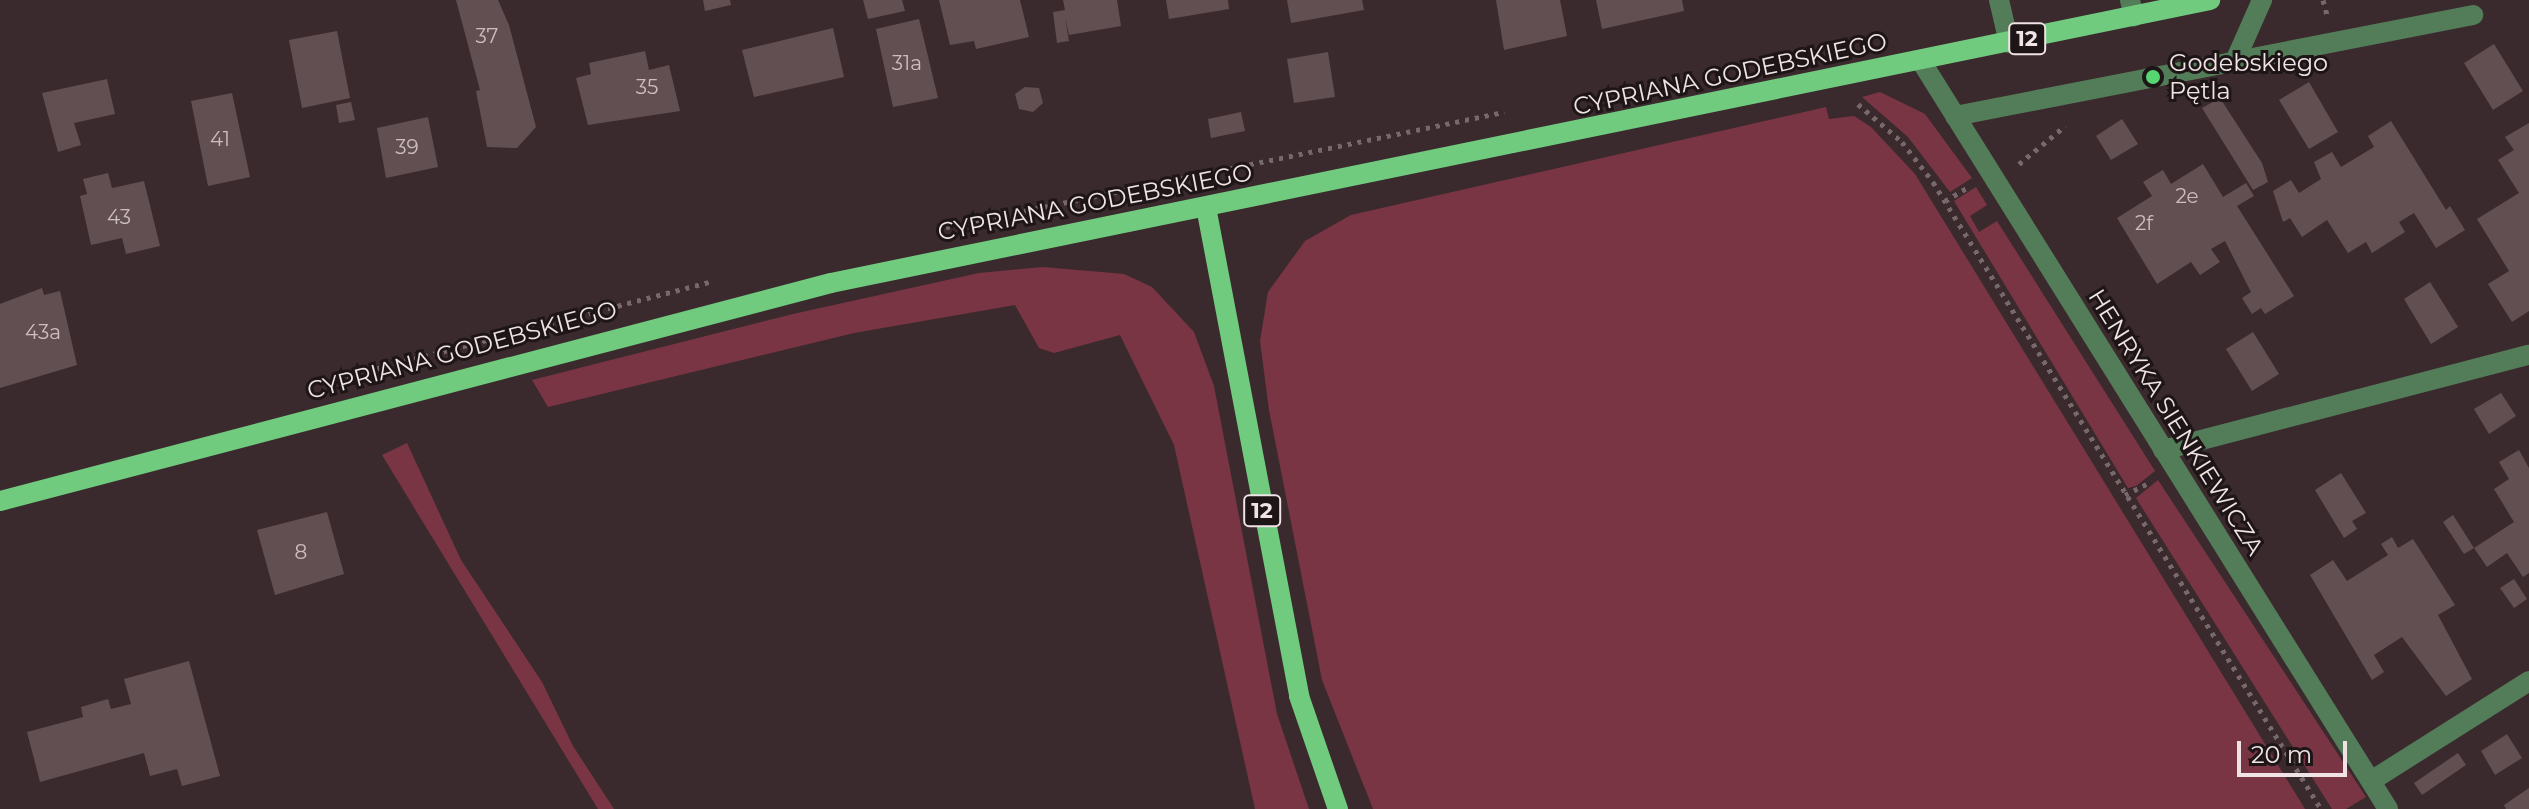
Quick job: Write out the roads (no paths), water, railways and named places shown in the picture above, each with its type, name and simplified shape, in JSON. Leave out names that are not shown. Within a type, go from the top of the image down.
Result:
[{"type":"main road","name":"CYPRIANA GODEBSKIEGO","points":[[0,501],[831,283],[2009,43],[2132,9],[2210,0]]},
{"type":"main road","name":"12","points":[[1206,207],[1296,683],[1338,809]]},
{"type":"street","points":[[1999,0],[2009,43]]},
{"type":"street","points":[[2235,61],[2262,0]]},
{"type":"street","points":[[1955,116],[2473,15]]},
{"type":"street","name":"HENRYKA SIENKIEWICZA","points":[[1921,61],[2388,809]]},
{"type":"street","points":[[2163,450],[2529,355]]},
{"type":"street","points":[[2371,781],[2529,681]]},
{"type":"place","name":"Godebskiego Pętla","points":[[2153,77]]}]
